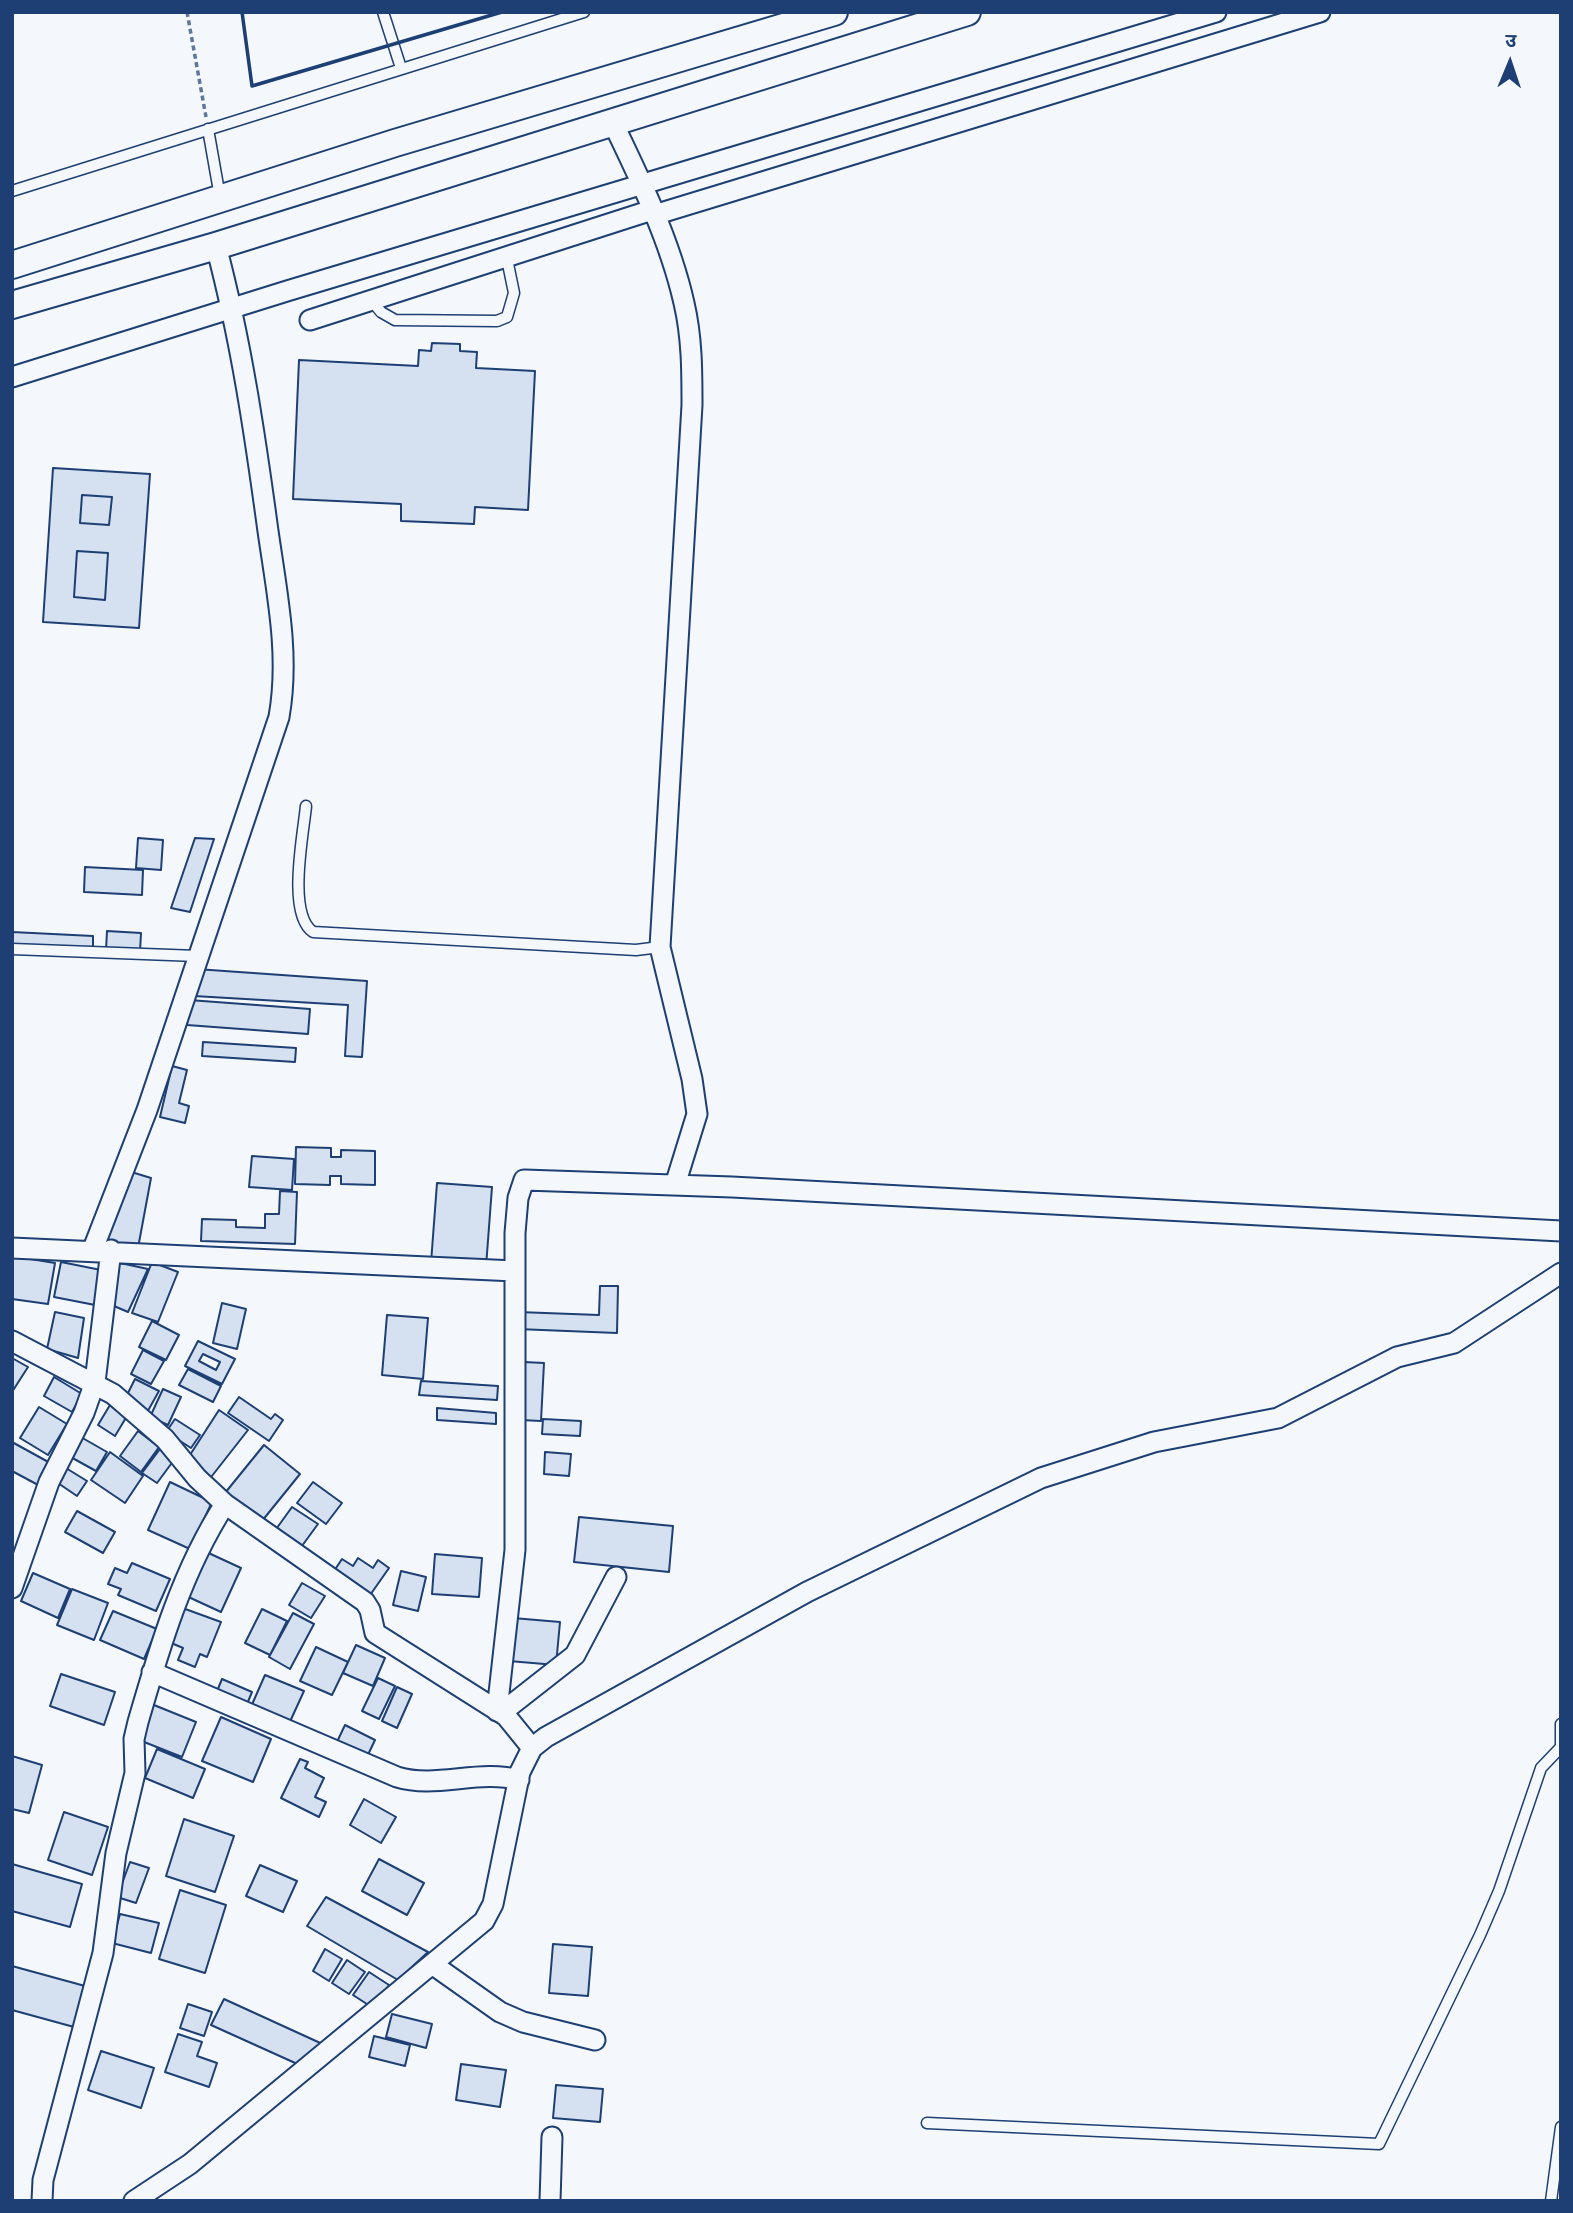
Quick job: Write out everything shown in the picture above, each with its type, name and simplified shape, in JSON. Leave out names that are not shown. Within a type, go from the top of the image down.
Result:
[{"type":"street","points":[[12,265],[221,198],[834,12]]},
{"type":"street","points":[[12,305],[216,246],[967,12]]},
{"type":"street","points":[[12,377],[232,308],[1216,12]]},
{"type":"street","points":[[310,320],[653,212],[1320,12]]},
{"type":"street","points":[[613,123],[653,212],[684,304],[692,356],[692,405],[660,947],[696,1102],[695,1127],[675,1185]]},
{"type":"street","points":[[12,1588],[49,1482],[84,1413],[95,1382],[102,1250],[197,956],[279,718],[285,669],[261,480],[232,308],[216,246]]},
{"type":"street","points":[[499,1712],[515,1550],[515,1271],[518,1198],[524,1180],[675,1185],[1561,1231]]},
{"type":"street","points":[[12,1248],[102,1250],[515,1271]]},
{"type":"street","points":[[134,2201],[190,2164],[432,1964],[489,1913],[519,1780],[532,1748],[645,1681],[807,1592],[1041,1478],[1115,1452],[1154,1442],[1278,1418],[1397,1357],[1454,1343],[1561,1273]]},
{"type":"street","points":[[12,1341],[95,1382],[165,1438],[197,1478],[225,1504],[365,1602],[370,1610],[372,1627],[381,1638],[499,1712],[532,1748]]},
{"type":"street","points":[[42,2201],[43,2180],[103,1953],[116,1853],[135,1773],[135,1732],[152,1672],[184,1579],[207,1531],[225,1504]]},
{"type":"street","points":[[499,1712],[575,1655],[589,1634],[616,1577]]},
{"type":"street","points":[[152,1672],[397,1777],[414,1781],[500,1776],[519,1780]]},
{"type":"street","points":[[432,1964],[500,2012],[523,2022],[595,2040]]},
{"type":"street","points":[[550,2201],[552,2137]]},
{"type":"lane","points":[[383,12],[401,68]]},
{"type":"lane","points":[[12,191],[584,12]]},
{"type":"lane","points":[[208,129],[221,198]]},
{"type":"lane","points":[[372,301],[381,312],[395,320],[497,321],[507,317],[514,293],[507,259]]},
{"type":"lane","points":[[306,806],[299,903],[302,921],[313,932],[636,950],[660,947]]},
{"type":"lane","points":[[12,949],[197,956]]},
{"type":"lane","points":[[927,2123],[1379,2144],[1480,1935],[1507,1868],[1541,1768],[1561,1747],[1561,1724]]},
{"type":"lane","points":[[1551,2201],[1561,2127]]},
{"type":"path","points":[[187,12],[208,129]]},
{"type":"building","points":[[432,343],[460,344],[460,351],[477,352],[476,368],[535,371],[528,510],[475,507],[474,524],[401,521],[401,504],[293,499],[299,360],[418,366],[419,350],[431,351]]},
{"type":"building","points":[[53,468],[150,474],[139,628],[43,622]],"holes":[[[82,495],[112,497],[109,525],[80,523]],[[77,551],[108,553],[105,600],[74,597]]]},
{"type":"building","points":[[82,495],[112,497],[109,525],[80,523]]},
{"type":"building","points":[[77,551],[108,553],[105,600],[74,597]]},
{"type":"building","points":[[138,838],[163,840],[161,870],[136,868]]},
{"type":"building","points":[[195,838],[214,839],[190,912],[171,908]]},
{"type":"building","points":[[85,867],[143,870],[142,895],[84,892]]},
{"type":"building","points":[[107,931],[141,933],[140,952],[106,950]]},
{"type":"building","points":[[12,932],[93,936],[93,949],[12,946]]},
{"type":"building","points":[[196,969],[367,981],[362,1057],[345,1056],[348,1005],[194,996]]},
{"type":"building","points":[[189,1000],[310,1009],[308,1034],[187,1025]]},
{"type":"building","points":[[203,1042],[296,1048],[295,1062],[202,1056]]},
{"type":"building","points":[[172,1066],[187,1070],[179,1103],[189,1106],[185,1123],[160,1117]]},
{"type":"building","points":[[296,1147],[331,1148],[331,1157],[341,1157],[341,1150],[375,1151],[375,1185],[341,1184],[341,1176],[330,1176],[330,1185],[295,1184]]},
{"type":"building","points":[[252,1156],[294,1159],[292,1190],[249,1187]]},
{"type":"building","points":[[128,1171],[151,1178],[138,1248],[106,1241]]},
{"type":"building","points":[[437,1183],[492,1187],[486,1267],[431,1263]]},
{"type":"building","points":[[280,1191],[297,1192],[295,1244],[201,1241],[202,1219],[236,1220],[236,1227],[265,1228],[265,1214],[279,1214]]},
{"type":"building","points":[[12,1256],[55,1263],[48,1304],[12,1299]]},
{"type":"building","points":[[111,1261],[148,1269],[128,1312],[107,1303]]},
{"type":"building","points":[[61,1262],[101,1270],[95,1305],[54,1297]]},
{"type":"building","points":[[152,1262],[178,1272],[158,1322],[132,1313]]},
{"type":"building","points":[[600,1286],[618,1286],[617,1333],[517,1329],[518,1312],[599,1315]]},
{"type":"building","points":[[222,1303],[246,1309],[237,1349],[213,1343]]},
{"type":"building","points":[[55,1312],[84,1318],[78,1358],[47,1349]]},
{"type":"building","points":[[387,1315],[428,1318],[423,1379],[382,1375]]},
{"type":"building","points":[[152,1321],[179,1335],[166,1360],[139,1347]]},
{"type":"building","points":[[198,1341],[235,1359],[222,1384],[185,1366]],"holes":[[[203,1354],[220,1362],[216,1370],[199,1361]]]},
{"type":"building","points":[[143,1350],[164,1361],[151,1384],[131,1374]]},
{"type":"building","points":[[12,1358],[28,1367],[12,1392]]},
{"type":"building","points":[[524,1362],[544,1363],[541,1421],[521,1420]]},
{"type":"building","points":[[188,1369],[221,1386],[213,1402],[179,1385]]},
{"type":"building","points":[[54,1377],[82,1394],[72,1412],[44,1396]]},
{"type":"building","points":[[135,1379],[159,1391],[145,1416],[125,1399]]},
{"type":"building","points":[[421,1381],[498,1386],[497,1400],[419,1395]]},
{"type":"building","points":[[163,1389],[181,1397],[168,1425],[150,1417]]},
{"type":"building","points":[[239,1397],[271,1419],[275,1414],[283,1420],[269,1441],[228,1413]]},
{"type":"building","points":[[110,1405],[127,1416],[115,1436],[98,1425]]},
{"type":"building","points":[[39,1407],[67,1424],[48,1455],[20,1438]]},
{"type":"building","points":[[437,1408],[496,1413],[496,1424],[437,1420]]},
{"type":"building","points":[[219,1410],[248,1430],[208,1481],[188,1458]]},
{"type":"building","points":[[175,1419],[200,1435],[191,1448],[166,1432]]},
{"type":"building","points":[[543,1419],[581,1421],[580,1436],[542,1434]]},
{"type":"building","points":[[138,1431],[159,1447],[141,1472],[120,1456]]},
{"type":"building","points":[[79,1436],[107,1452],[96,1471],[67,1455]]},
{"type":"building","points":[[12,1442],[52,1464],[40,1486],[12,1471]]},
{"type":"building","points":[[264,1445],[300,1474],[262,1521],[225,1493]]},
{"type":"building","points":[[160,1449],[174,1460],[157,1483],[142,1473]]},
{"type":"building","points":[[110,1452],[143,1476],[125,1503],[91,1480]]},
{"type":"building","points":[[545,1452],[571,1454],[569,1476],[544,1474]]},
{"type":"building","points":[[61,1465],[87,1481],[77,1496],[52,1479]]},
{"type":"building","points":[[170,1482],[212,1502],[190,1549],[148,1530]]},
{"type":"building","points":[[313,1482],[342,1503],[326,1524],[297,1503]]},
{"type":"building","points":[[292,1507],[318,1524],[299,1550],[274,1532]]},
{"type":"building","points":[[77,1511],[115,1532],[103,1553],[65,1532]]},
{"type":"building","points":[[579,1517],[673,1526],[669,1572],[574,1562]]},
{"type":"building","points":[[202,1550],[241,1568],[221,1612],[182,1594]]},
{"type":"building","points":[[435,1554],[482,1558],[479,1597],[432,1594]]},
{"type":"building","points":[[358,1558],[373,1568],[378,1560],[389,1568],[368,1598],[332,1574],[342,1559],[353,1566]]},
{"type":"building","points":[[132,1563],[170,1579],[156,1611],[118,1595],[121,1589],[108,1584],[115,1568],[127,1573]]},
{"type":"building","points":[[401,1571],[426,1577],[418,1611],[393,1605]]},
{"type":"building","points":[[33,1573],[70,1589],[58,1618],[21,1601]]},
{"type":"building","points":[[302,1583],[325,1596],[311,1618],[289,1605]]},
{"type":"building","points":[[72,1589],[108,1603],[94,1640],[57,1625]]},
{"type":"building","points":[[177,1606],[221,1622],[207,1657],[200,1654],[195,1667],[178,1660],[183,1648],[164,1640]]},
{"type":"building","points":[[262,1609],[287,1621],[270,1655],[245,1643]]},
{"type":"building","points":[[113,1611],[157,1629],[144,1659],[100,1640]]},
{"type":"building","points":[[293,1613],[314,1624],[290,1669],[269,1657]]},
{"type":"building","points":[[513,1618],[560,1622],[556,1665],[509,1661]]},
{"type":"building","points":[[356,1645],[385,1658],[373,1686],[343,1673]]},
{"type":"building","points":[[316,1647],[348,1662],[332,1695],[300,1681]]},
{"type":"building","points":[[61,1674],[115,1692],[104,1725],[50,1706]]},
{"type":"building","points":[[265,1675],[304,1691],[288,1726],[250,1709]]},
{"type":"building","points":[[378,1678],[395,1686],[379,1719],[362,1711]]},
{"type":"building","points":[[222,1679],[252,1692],[245,1709],[215,1696]]},
{"type":"building","points":[[397,1687],[412,1694],[397,1728],[382,1721]]},
{"type":"building","points":[[149,1703],[196,1722],[182,1757],[134,1738]]},
{"type":"building","points":[[221,1717],[271,1739],[253,1782],[202,1761]]},
{"type":"building","points":[[345,1725],[375,1740],[366,1759],[336,1744]]},
{"type":"building","points":[[157,1749],[205,1769],[193,1798],[145,1778]]},
{"type":"building","points":[[12,1756],[42,1765],[29,1813],[12,1809]]},
{"type":"building","points":[[300,1759],[308,1762],[305,1768],[324,1778],[315,1797],[326,1802],[319,1817],[281,1798]]},
{"type":"building","points":[[364,1799],[396,1817],[381,1843],[350,1825]]},
{"type":"building","points":[[64,1812],[108,1827],[92,1875],[48,1860]]},
{"type":"building","points":[[184,1819],[234,1836],[215,1892],[166,1876]]},
{"type":"building","points":[[379,1859],[424,1883],[407,1915],[362,1891]]},
{"type":"building","points":[[130,1862],[149,1868],[136,1903],[117,1897]]},
{"type":"building","points":[[12,1864],[82,1884],[70,1927],[12,1911]]},
{"type":"building","points":[[260,1865],[297,1881],[283,1912],[246,1896]]},
{"type":"building","points":[[180,1890],[226,1905],[205,1973],[159,1959]]},
{"type":"building","points":[[326,1897],[428,1952],[398,1980],[307,1926]]},
{"type":"building","points":[[120,1914],[159,1923],[151,1953],[112,1943]]},
{"type":"building","points":[[553,1944],[592,1947],[588,1996],[549,1993]]},
{"type":"building","points":[[325,1949],[342,1959],[329,1981],[313,1971]]},
{"type":"building","points":[[347,1960],[365,1972],[349,1994],[332,1983]]},
{"type":"building","points":[[12,1966],[85,1986],[74,2027],[12,2010]]},
{"type":"building","points":[[369,1972],[389,1985],[373,2008],[353,1995]]},
{"type":"building","points":[[224,1999],[329,2047],[304,2067],[211,2025]]},
{"type":"building","points":[[188,2004],[212,2012],[204,2036],[180,2028]]},
{"type":"building","points":[[392,2014],[432,2024],[426,2048],[386,2037]]},
{"type":"building","points":[[178,2034],[202,2042],[197,2056],[217,2063],[209,2087],[165,2072]]},
{"type":"building","points":[[374,2036],[410,2045],[405,2066],[369,2057]]},
{"type":"building","points":[[101,2051],[154,2068],[141,2108],[88,2090]]},
{"type":"building","points":[[461,2064],[506,2070],[500,2107],[456,2100]]},
{"type":"building","points":[[556,2085],[603,2089],[600,2122],[553,2118]]},
{"type":"wall","points":[[242,12],[252,86],[502,12]]}]
